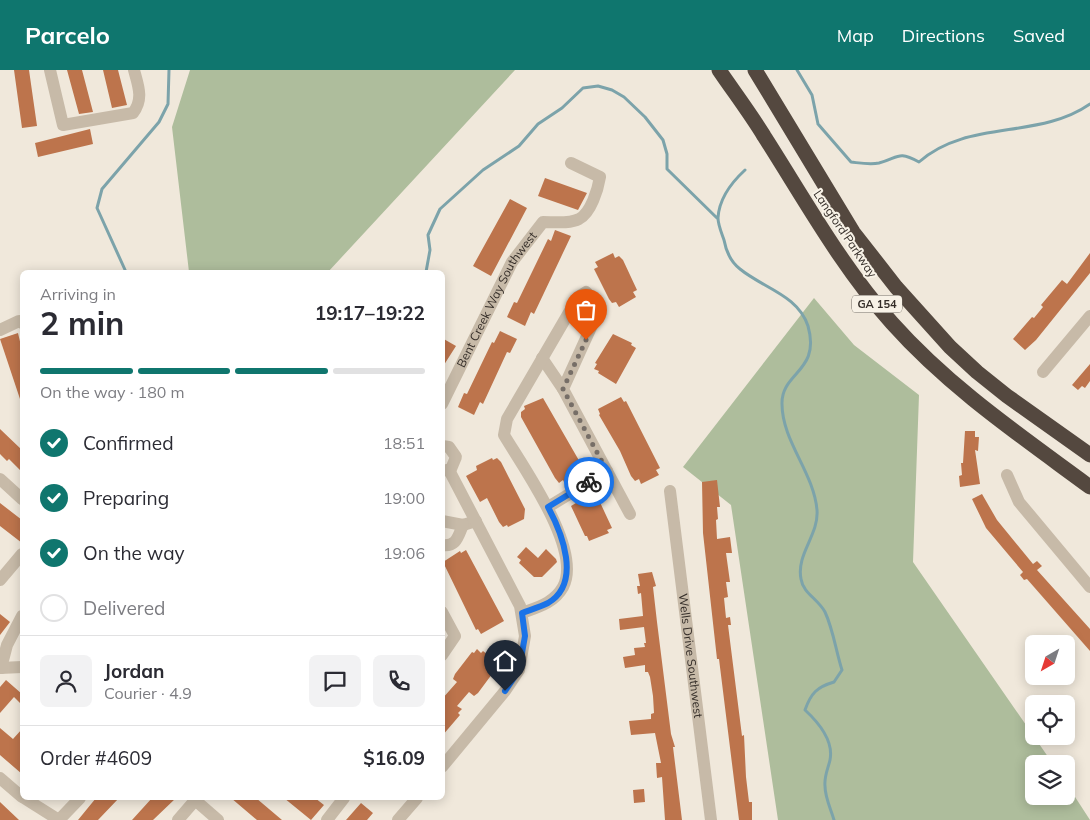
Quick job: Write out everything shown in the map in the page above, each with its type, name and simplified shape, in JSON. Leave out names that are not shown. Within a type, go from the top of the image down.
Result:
[{"type":"highway","name":"Langford Parkway","points":[[719,70],[764,135],[809,210],[850,271],[892,323],[932,364],[982,408],[1090,487]]},
{"type":"highway","name":"Langford Parkway","points":[[756,70],[853,232],[896,287],[950,347],[977,372],[1022,408],[1090,455]]},
{"type":"street","points":[[50,70],[63,125],[133,113],[139,106],[140,89],[134,70]]},
{"type":"street","name":"Bent Creek Way Southwest","points":[[445,398],[512,262],[543,222],[578,220],[584,215],[591,204],[600,176],[572,163]]},
{"type":"street","points":[[522,613],[548,603],[563,588],[567,578],[563,546],[557,524],[504,435],[507,419],[578,296],[586,292],[599,305],[593,324],[563,389]]},
{"type":"street","points":[[1043,372],[1090,316]]},
{"type":"street","points":[[0,330],[20,322]]},
{"type":"street","points":[[542,358],[563,389],[630,514]]},
{"type":"street","points":[[445,446],[449,447],[456,457],[455,463],[446,470],[459,524],[522,613],[525,636],[519,670],[505,691],[445,762]]},
{"type":"street","points":[[548,507],[607,471]]},
{"type":"street","points":[[1007,475],[1019,502],[1090,587]]},
{"type":"street","points":[[0,479],[20,497]]},
{"type":"street","name":"Wells Drive Southwest","points":[[670,491],[710,820]]},
{"type":"street","points":[[445,531],[459,524]]},
{"type":"street","points":[[445,540],[459,524]]},
{"type":"street","points":[[0,580],[20,556]]},
{"type":"street","points":[[445,618],[455,636],[445,651]]},
{"type":"street","points":[[20,620],[7,645],[0,668],[20,667]]},
{"type":"street","points":[[0,778],[20,795]]},
{"type":"street","points":[[28,800],[59,820],[78,800]]},
{"type":"street","points":[[178,820],[195,800]]},
{"type":"street","points":[[197,800],[218,820]]},
{"type":"street","points":[[326,820],[342,800]]},
{"type":"street","points":[[398,820],[415,800]]},
{"type":"green space","points":[[190,70],[515,70],[330,270],[189,270],[172,127]]},
{"type":"green space","points":[[814,298],[854,345],[919,395],[913,562],[1025,724],[1025,745],[1040,745],[1047,755],[1025,755],[1025,805],[1075,805],[1075,797],[1090,820],[778,820],[731,505],[683,467]]},
{"type":"building","points":[[14,70],[29,70],[37,126],[22,128]]},
{"type":"building","points":[[67,70],[82,70],[93,112],[79,114]]},
{"type":"building","points":[[103,70],[118,70],[127,105],[112,108]]},
{"type":"building","points":[[90,129],[93,144],[38,157],[35,143]]},
{"type":"building","points":[[545,178],[587,193],[578,210],[538,196]]},
{"type":"building","points":[[510,199],[527,208],[491,276],[473,266]]},
{"type":"building","points":[[555,230],[571,236],[534,314],[531,312],[525,326],[507,317],[514,302],[517,303],[548,239],[551,241]]},
{"type":"building","points":[[613,253],[615,258],[619,256],[623,260],[637,290],[633,292],[636,297],[619,307],[616,302],[612,303],[609,299],[594,269],[598,267],[595,262]]},
{"type":"building","points":[[1090,253],[1090,273],[1036,340],[1025,350],[1013,339],[1032,317],[1034,318],[1043,307],[1041,305],[1062,280],[1067,284]]},
{"type":"building","points":[[500,331],[517,339],[510,353],[507,352],[483,404],[480,402],[474,415],[458,407],[464,393],[467,394],[492,342],[494,343]]},
{"type":"building","points":[[18,333],[20,342],[20,399],[0,339]]},
{"type":"building","points":[[613,334],[632,343],[631,345],[636,348],[616,384],[594,369],[597,364],[595,363]]},
{"type":"building","points":[[445,340],[456,346],[445,363]]},
{"type":"building","points":[[1090,364],[1090,381],[1085,388],[1082,386],[1078,390],[1072,385]]},
{"type":"building","points":[[621,397],[624,402],[626,401],[660,468],[656,470],[659,475],[641,484],[639,479],[635,481],[631,476],[620,451],[599,415],[598,409]]},
{"type":"building","points":[[543,398],[581,464],[582,470],[577,472],[578,475],[564,482],[563,480],[559,483],[555,478],[521,417],[521,412],[525,409],[524,406]]},
{"type":"building","points":[[0,429],[20,448],[20,470],[9,459],[7,461],[0,454]]},
{"type":"building","points":[[965,431],[975,431],[975,437],[979,437],[978,451],[975,450],[980,484],[960,487],[959,476],[962,475],[961,463],[963,463]]},
{"type":"building","points":[[492,458],[493,460],[497,458],[501,462],[525,509],[524,519],[508,527],[507,525],[503,527],[499,522],[487,498],[480,502],[466,476],[477,470],[476,466]]},
{"type":"building","points":[[717,480],[720,507],[717,507],[717,539],[730,537],[732,553],[726,553],[730,582],[726,582],[728,597],[724,598],[726,618],[730,617],[731,625],[728,625],[742,736],[744,735],[746,777],[749,802],[752,802],[752,820],[739,820],[719,659],[717,659],[703,533],[702,482]]},
{"type":"building","points":[[594,494],[598,498],[612,528],[607,530],[609,533],[589,541],[571,506],[576,503],[575,501]]},
{"type":"building","points":[[982,494],[997,520],[1033,564],[1037,561],[1042,566],[1037,570],[1090,629],[1090,651],[1027,579],[1024,580],[1020,575],[1023,572],[986,528],[972,499]]},
{"type":"building","points":[[0,503],[20,518],[20,541],[0,526]]},
{"type":"building","points":[[526,547],[538,558],[546,549],[557,562],[542,577],[534,577],[519,563],[521,560],[517,557]]},
{"type":"building","points":[[466,550],[504,621],[481,634],[478,629],[476,630],[445,566],[445,561],[460,551],[461,553]]},
{"type":"building","points":[[652,572],[656,586],[653,587],[671,734],[675,747],[673,747],[682,820],[665,820],[662,777],[657,778],[656,763],[661,763],[655,733],[631,735],[629,721],[651,719],[651,714],[654,713],[653,696],[650,677],[648,672],[645,672],[645,665],[625,668],[623,657],[635,655],[634,648],[645,647],[644,627],[620,630],[619,619],[643,616],[641,593],[638,594],[637,586],[640,586],[638,574]]},
{"type":"building","points":[[0,614],[10,622],[0,635]]},
{"type":"building","points":[[477,649],[481,653],[483,651],[498,666],[478,693],[474,696],[469,692],[457,706],[462,709],[458,713],[460,715],[445,732],[445,696],[457,682],[453,679],[455,674],[472,652],[474,653]]},
{"type":"building","points":[[6,680],[20,692],[20,703],[14,697],[0,713],[0,687]]},
{"type":"building","points":[[0,728],[13,739],[20,731],[20,772],[0,755]]},
{"type":"building","points":[[644,789],[645,802],[634,803],[633,790]]},
{"type":"building","points":[[94,800],[117,800],[98,820],[78,820]]},
{"type":"building","points":[[150,800],[174,800],[153,820],[132,820]]},
{"type":"building","points":[[233,800],[258,800],[282,820],[257,820]]},
{"type":"building","points":[[286,800],[318,800],[324,805],[311,820]]},
{"type":"building","points":[[0,802],[19,820],[0,820]]},
{"type":"building","points":[[361,803],[373,813],[367,820],[346,820]]},
{"type":"waterway","points":[[125,270],[97,208],[102,189],[159,122],[168,104],[169,70]]},
{"type":"waterway","points":[[797,70],[812,95],[818,124]]},
{"type":"waterway","points":[[426,270],[430,250],[428,235],[440,209],[483,170],[519,146],[538,124],[562,108],[583,88],[598,86],[612,90],[624,97],[645,117],[663,140],[667,154],[667,169],[718,219]]},
{"type":"waterway","points":[[818,124],[851,162],[876,164],[898,156],[906,156],[919,162],[938,149],[959,140],[981,134],[1049,122],[1070,115],[1090,104]]},
{"type":"waterway","points":[[745,170],[727,191],[719,211],[719,224],[728,252],[740,269],[788,299],[796,307],[803,315],[808,326],[811,341],[805,362],[783,393],[782,404],[783,418],[787,431],[815,496],[817,510],[815,528],[804,553],[800,570],[802,584],[825,612],[842,670],[834,682],[823,686],[815,692],[805,710],[820,726],[830,745],[831,753],[825,790],[834,820]]},
{"type":"way so far","points":[[586,340],[563,389],[607,471],[589,482]]},
{"type":"route","points":[[505,691],[519,670],[525,636],[522,613],[548,603],[563,588],[567,578],[567,565],[563,546],[557,524],[548,507],[589,482]]}]
